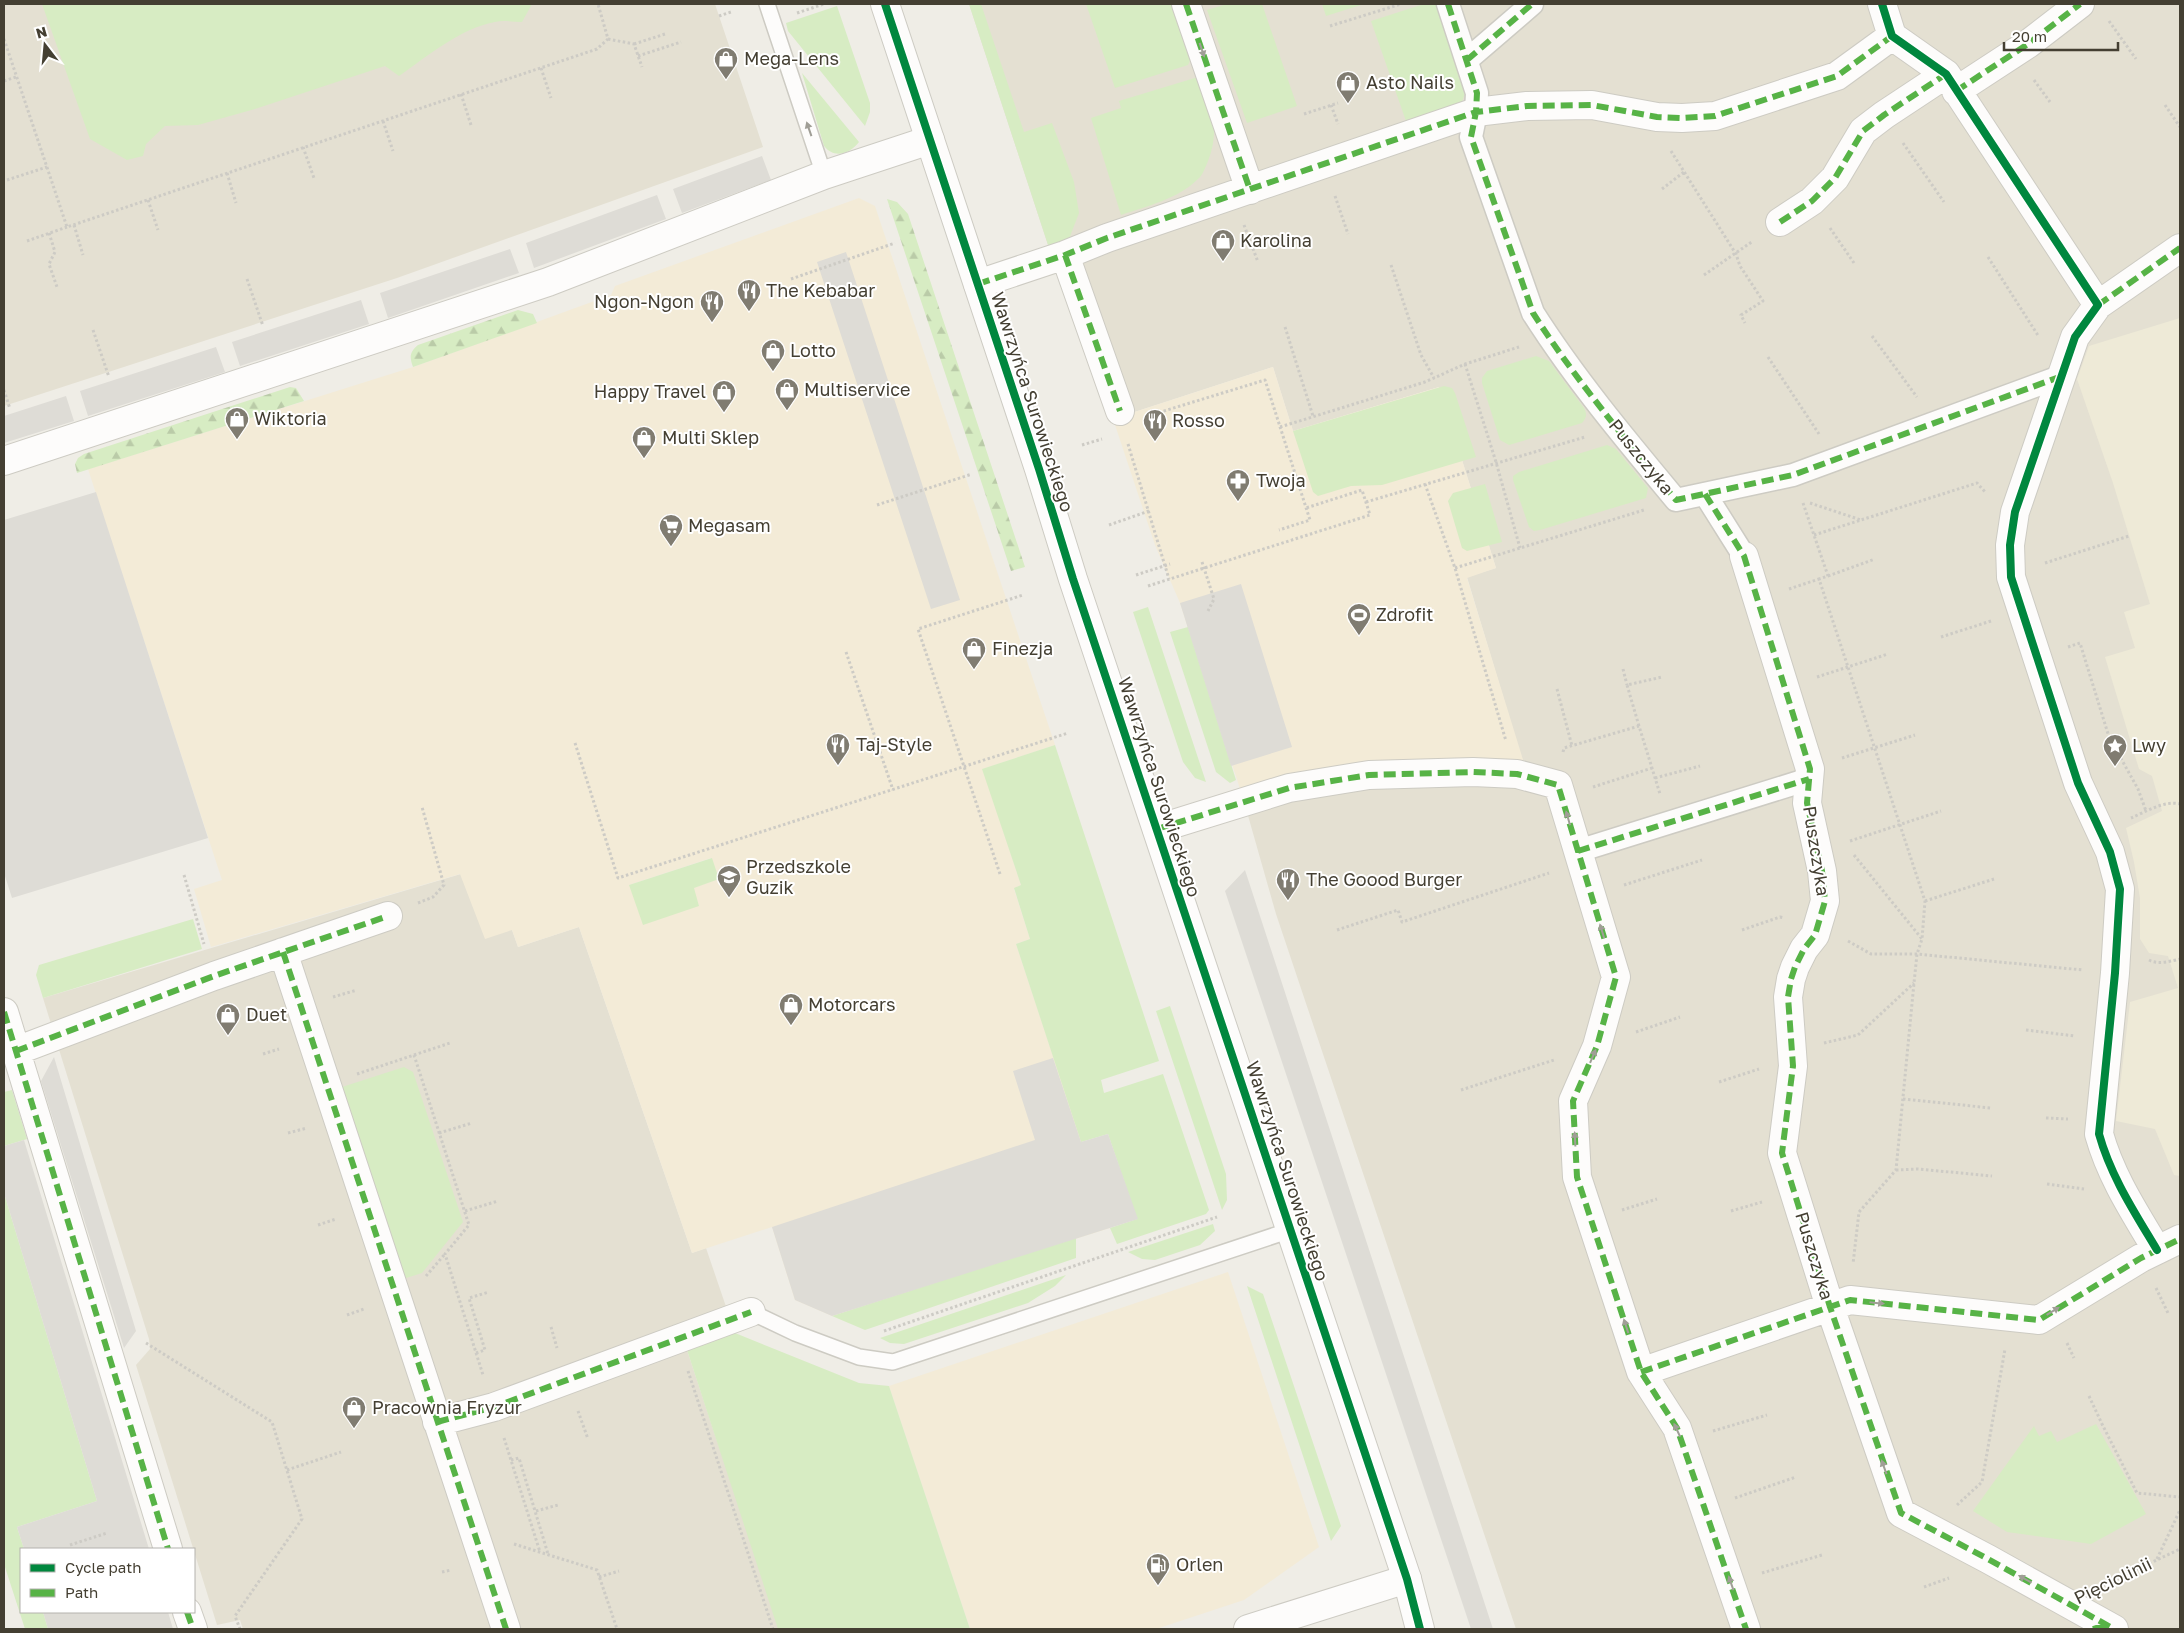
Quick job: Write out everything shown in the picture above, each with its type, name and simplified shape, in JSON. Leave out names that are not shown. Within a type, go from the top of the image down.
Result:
[{"type":"street","name":"Wawrzyńca Surowieckiego","points":[[885,4],[1406,1579],[1420,1629]]},
{"type":"street","points":[[1186,4],[1250,190]]},
{"type":"street","name":"Puszczyka","points":[[1448,4],[1477,93],[1476,112],[1471,137],[1533,313],[1548,337],[1616,428],[1676,500],[1705,494],[1744,556],[1810,769],[1807,804],[1822,871],[1826,901],[1815,935],[1804,949],[1791,979],[1788,997],[1792,1055],[1782,1153],[1840,1304],[1901,1513],[2067,1603]]},
{"type":"street","points":[[1467,60],[1532,4]]},
{"type":"street","points":[[1882,4],[1892,36],[1951,83],[2098,305]]},
{"type":"street","points":[[1780,222],[1812,201],[1835,178],[1863,131],[1884,115],[2028,44],[2080,4]]},
{"type":"street","points":[[978,284],[1476,112],[1527,106],[1592,105],[1657,117],[1715,116],[1837,76],[1892,36]]},
{"type":"street","points":[[4,461],[548,282],[824,175],[930,140]]},
{"type":"street","points":[[1641,1372],[1840,1304],[2039,1320],[2168,1245],[2120,1187],[2106,1159],[2099,1134],[2115,973],[2120,889],[2110,852],[2078,783],[2011,577],[2010,545],[2015,512],[2075,338],[2098,305],[2180,248]]},
{"type":"street","points":[[1065,255],[1133,414]]},
{"type":"street","points":[[1705,494],[1794,475],[2062,376]]},
{"type":"street","points":[[1157,829],[1289,788],[1369,775],[1473,772],[1517,774],[1560,791],[1616,978],[1597,1046],[1573,1101],[1578,1177],[1641,1372],[1677,1428],[1682,1440],[1746,1629]]},
{"type":"street","points":[[1580,856],[1668,823],[1809,779]]},
{"type":"street","points":[[16,1051],[214,976],[388,916]]},
{"type":"street","points":[[283,952],[506,1629]]},
{"type":"street","points":[[4,1012],[168,1548]]},
{"type":"street","points":[[437,1422],[494,1408],[751,1312]]},
{"type":"street","points":[[1248,1629],[1406,1579]]},
{"type":"street","name":"Wawrzyńca Surowieckiego","points":[[1406,1579],[1427,1629]]},
{"type":"street","name":"Pięciolinii","points":[[2067,1603],[2104,1628]]},
{"type":"street","points":[[187,1613],[193,1629]]},
{"type":"lane","points":[[767,4],[824,175]]},
{"type":"lane","points":[[751,1312],[795,1333],[859,1357],[893,1362],[1291,1230]]},
{"type":"path","points":[[598,4],[608,39]]},
{"type":"path","points":[[808,9],[824,4]]},
{"type":"path","points":[[1330,26],[1401,4]]},
{"type":"path","points":[[719,16],[731,12]]},
{"type":"path","points":[[2108,20],[2136,59]]},
{"type":"path","points":[[608,39],[634,44],[665,34]]},
{"type":"path","points":[[4,39],[68,227]]},
{"type":"path","points":[[27,241],[597,48],[608,39]]},
{"type":"path","points":[[638,56],[681,42]]},
{"type":"path","points":[[634,44],[642,67]]},
{"type":"path","points":[[541,67],[551,98]]},
{"type":"path","points":[[4,81],[16,77]]},
{"type":"path","points":[[461,94],[471,124]]},
{"type":"path","points":[[1304,114],[1338,103]]},
{"type":"path","points":[[2165,105],[2180,127]]},
{"type":"path","points":[[1884,115],[1944,202]]},
{"type":"path","points":[[1657,117],[1660,135],[1736,254],[1740,266],[1763,301],[1741,315],[1745,323]]},
{"type":"path","points":[[383,120],[393,151]]},
{"type":"path","points":[[303,147],[314,178]]},
{"type":"path","points":[[7,180],[47,167]]},
{"type":"path","points":[[1662,189],[1684,172]]},
{"type":"path","points":[[227,173],[236,203]]},
{"type":"path","points":[[1334,192],[1348,234]]},
{"type":"path","points":[[148,200],[158,230]]},
{"type":"path","points":[[1812,201],[1854,263]]},
{"type":"path","points":[[1242,222],[1258,262]]},
{"type":"path","points":[[73,225],[83,255]]},
{"type":"path","points":[[49,233],[55,252],[49,264],[56,287]]},
{"type":"path","points":[[791,278],[894,243]]},
{"type":"path","points":[[1704,275],[1736,254]]},
{"type":"path","points":[[1988,257],[2018,302]]},
{"type":"path","points":[[1391,265],[1421,355],[1434,378]]},
{"type":"path","points":[[247,279],[263,326]]},
{"type":"path","points":[[1286,327],[1313,416]]},
{"type":"path","points":[[94,330],[109,376]]},
{"type":"path","points":[[1872,336],[1898,372]]},
{"type":"path","points":[[1280,427],[1434,378],[1465,364],[1548,337]]},
{"type":"path","points":[[1768,357],[1835,459]]},
{"type":"path","points":[[1465,364],[1496,462],[1520,548]]},
{"type":"path","points":[[1133,414],[1265,380],[1310,520],[1279,530]]},
{"type":"path","points":[[4,390],[10,409]]},
{"type":"path","points":[[1366,502],[1616,428]]},
{"type":"path","points":[[1082,445],[1103,439]]},
{"type":"path","points":[[1127,441],[1168,565],[1169,579]]},
{"type":"path","points":[[877,505],[972,474]]},
{"type":"path","points":[[1814,536],[1977,483],[2001,508],[2015,512]]},
{"type":"path","points":[[1425,484],[1455,568],[1517,774]]},
{"type":"path","points":[[1148,586],[1370,516],[1362,490],[1306,508]]},
{"type":"path","points":[[1455,568],[1676,500]]},
{"type":"path","points":[[1828,576],[1802,500],[1862,520]]},
{"type":"path","points":[[1109,526],[1149,511]]},
{"type":"path","points":[[2044,564],[2129,536]]},
{"type":"path","points":[[1782,591],[1875,559]]},
{"type":"path","points":[[1202,562],[1214,599],[1208,611]]},
{"type":"path","points":[[1136,575],[1168,565]]},
{"type":"path","points":[[1819,579],[1925,902],[1922,939],[1917,954],[1896,1170],[1859,1212],[1840,1304]]},
{"type":"path","points":[[1000,874],[918,629],[1023,595]]},
{"type":"path","points":[[1941,637],[2022,611]]},
{"type":"path","points":[[2060,650],[2080,643],[2109,736],[2138,789],[2146,811]]},
{"type":"path","points":[[846,652],[893,790]]},
{"type":"path","points":[[1811,678],[1888,654]]},
{"type":"path","points":[[1623,669],[1668,823]]},
{"type":"path","points":[[1627,685],[1662,677]]},
{"type":"path","points":[[1557,689],[1572,746]]},
{"type":"path","points":[[1639,726],[1564,748],[1560,791],[1652,768]]},
{"type":"path","points":[[574,743],[618,878],[1068,733]]},
{"type":"path","points":[[1834,761],[1915,734]]},
{"type":"path","points":[[1655,778],[1700,766]]},
{"type":"path","points":[[2129,819],[2161,806],[2180,804]]},
{"type":"path","points":[[388,916],[395,910],[433,897],[444,885],[422,807]]},
{"type":"path","points":[[1844,842],[1941,811]]},
{"type":"path","points":[[1850,850],[1922,939]]},
{"type":"path","points":[[1337,930],[1398,910],[1402,922],[1580,856]]},
{"type":"path","points":[[1591,896],[1702,860]]},
{"type":"path","points":[[184,875],[214,976]]},
{"type":"path","points":[[1925,902],[1994,879]]},
{"type":"path","points":[[1742,930],[1780,918]]},
{"type":"path","points":[[1818,925],[1871,954],[1917,954],[2115,973]]},
{"type":"path","points":[[1719,1082],[1792,1055],[1858,1035],[1914,983]]},
{"type":"path","points":[[2026,1030],[2108,1041]]},
{"type":"path","points":[[326,1084],[450,1043]]},
{"type":"path","points":[[414,1055],[469,1225],[445,1254],[540,1552]]},
{"type":"path","points":[[1903,1099],[1991,1108]]},
{"type":"path","points":[[439,1133],[472,1123]]},
{"type":"path","points":[[1896,1170],[1918,1169],[1992,1176]]},
{"type":"path","points":[[465,1211],[498,1201]]},
{"type":"path","points":[[836,1348],[1217,1217]]},
{"type":"path","points":[[476,1353],[485,1350],[469,1298],[489,1292]]},
{"type":"path","points":[[678,1340],[773,1629]]},
{"type":"path","points":[[146,1343],[272,1422],[302,1519],[235,1616],[240,1629]]},
{"type":"path","points":[[1982,1482],[2003,1361]]},
{"type":"path","points":[[2090,1396],[2102,1424],[2138,1493],[2180,1497]]},
{"type":"path","points":[[1682,1440],[1767,1415]]},
{"type":"path","points":[[287,1470],[341,1452]]},
{"type":"path","points":[[511,1460],[519,1458],[548,1554]]},
{"type":"path","points":[[1735,1498],[1796,1477]]},
{"type":"path","points":[[536,1511],[558,1505]]},
{"type":"path","points":[[2157,1560],[2180,1510]]},
{"type":"path","points":[[70,1545],[107,1533]]},
{"type":"path","points":[[478,1544],[499,1539],[597,1570],[617,1629]]},
{"type":"path","points":[[1766,1571],[1822,1555]]},
{"type":"path","points":[[599,1577],[619,1571]]},
{"type":"path","points":[[1924,1587],[1955,1576]]},
{"type":"shaded area","points":[[4,4],[715,4],[763,147],[397,278],[4,406]]},
{"type":"shaded area","points":[[969,4],[2180,4],[2180,1629],[1516,1629],[1276,914],[1243,798],[1523,763],[1467,577],[1496,568],[1439,387],[1293,431],[1273,367],[1113,419],[1049,248]]},
{"type":"shaded area","points":[[762,156],[771,180],[682,213],[673,189]]},
{"type":"shaded area","points":[[657,195],[666,219],[534,268],[526,243]]},
{"type":"shaded area","points":[[859,198],[875,206],[1055,745],[983,769],[1021,885],[1014,889],[1030,939],[1016,944],[1110,1228],[832,1316],[795,1300],[772,1227],[692,1253],[579,927],[518,947],[512,930],[485,939],[460,874],[211,947],[194,889],[222,880],[88,469],[413,367],[611,295],[615,286]],"holes":[[[711,858],[718,879],[693,888],[699,906],[629,885]]]},
{"type":"shaded area","points":[[510,249],[519,273],[388,318],[380,293]]},
{"type":"shaded area","points":[[846,252],[960,600],[931,609],[817,262]]},
{"type":"shaded area","points":[[361,300],[369,324],[240,366],[232,342]]},
{"type":"shaded area","points":[[2180,318],[2180,1176],[2174,1175],[2155,1129],[2116,1121],[2130,1002],[2178,988],[2168,956],[2149,953],[2140,939],[2140,898],[2126,828],[2162,811],[2152,776],[2139,769],[2105,657],[2135,648],[2124,612],[2150,604],[2113,483],[2077,379],[2089,346]]},
{"type":"shaded area","points":[[216,347],[225,372],[88,416],[80,391]]},
{"type":"shaded area","points":[[1273,367],[1293,431],[1439,387],[1496,568],[1467,578],[1524,763],[1243,798],[1180,603],[1155,545],[1113,419]]},
{"type":"shaded area","points":[[66,396],[74,421],[4,443],[4,416]]},
{"type":"shaded area","points":[[96,492],[208,838],[12,898],[4,873],[4,520]]},
{"type":"shaded area","points":[[1241,584],[1292,747],[1231,766],[1180,603]]},
{"type":"shaded area","points":[[1245,870],[1493,1629],[1471,1629],[1225,891]]},
{"type":"shaded area","points":[[461,874],[512,930],[518,947],[579,927],[692,1253],[706,1248],[735,1333],[687,1350],[720,1450],[798,1629],[243,1629],[240,1620],[217,1625],[195,1554],[195,1548],[193,1548],[136,1365],[150,1349],[149,1339],[43,998]]},
{"type":"shaded area","points":[[54,1057],[136,1331],[124,1348],[41,1081]]},
{"type":"shaded area","points":[[1053,1058],[1081,1142],[1108,1134],[1138,1219],[832,1316],[795,1300],[772,1227],[1035,1140],[1013,1071]]},
{"type":"shaded area","points":[[24,1140],[149,1548],[24,1548],[17,1527],[97,1501],[4,1193],[4,1146]]},
{"type":"shaded area","points":[[1228,1272],[1319,1547],[1244,1600],[1156,1629],[970,1629],[889,1386]]},
{"type":"shaded area","points":[[43,1613],[168,1613],[173,1629],[48,1629]]},
{"type":"green space","points":[[42,4],[532,4],[522,22],[498,21],[469,31],[444,44],[399,76],[385,66],[255,109],[198,125],[165,126],[146,144],[143,156],[127,160],[90,139]]},
{"type":"green space","points":[[969,4],[981,4],[1024,132],[1052,123],[1074,182],[1079,213],[1069,239],[1049,248]]},
{"type":"green space","points":[[1086,4],[1173,4],[1192,57],[1188,65],[1115,88]]},
{"type":"green space","points":[[1227,4],[1262,4],[1297,106],[1247,123],[1207,10]]},
{"type":"green space","points":[[1322,4],[1364,4],[1326,16]]},
{"type":"green space","points":[[1424,4],[1436,4],[1466,90],[1461,105],[1407,124],[1371,21]]},
{"type":"green space","points":[[837,6],[870,103],[870,112],[865,126],[788,31],[786,23]]},
{"type":"green space","points":[[802,73],[859,142],[851,150],[837,154],[832,153],[824,146]]},
{"type":"green space","points":[[1198,77],[1208,99],[1214,131],[1211,154],[1203,173],[1190,186],[1172,197],[1121,215],[1091,118],[1121,108],[1119,101]]},
{"type":"green space","points":[[887,199],[897,202],[908,214],[1025,567],[1011,571]]},
{"type":"green space","points":[[518,310],[533,314],[537,323],[413,367],[411,354],[418,345]]},
{"type":"green space","points":[[1536,356],[1549,361],[1584,408],[1586,417],[1582,423],[1509,445],[1500,440],[1482,378],[1487,371]]},
{"type":"green space","points":[[1444,386],[1452,388],[1455,393],[1476,457],[1382,485],[1351,486],[1318,496],[1313,492],[1293,431]]},
{"type":"green space","points":[[290,387],[296,388],[304,401],[77,473],[75,464],[78,458],[84,454]]},
{"type":"green space","points":[[1607,445],[1616,449],[1648,488],[1646,498],[1540,530],[1534,531],[1529,527],[1513,476],[1519,472]]},
{"type":"green space","points":[[1485,484],[1502,542],[1467,551],[1462,548],[1448,501],[1453,493]]},
{"type":"green space","points":[[1148,607],[1206,782],[1195,778],[1183,762],[1133,612]]},
{"type":"green space","points":[[1188,627],[1236,780],[1230,783],[1216,772],[1170,632]]},
{"type":"green space","points":[[1055,745],[1159,1061],[1101,1080],[1104,1093],[1163,1074],[1209,1210],[1206,1214],[1117,1244],[1110,1228],[1137,1219],[1108,1134],[1081,1142],[1016,944],[1030,939],[1014,888],[1021,885],[982,769]]},
{"type":"green space","points":[[712,858],[719,879],[694,888],[699,906],[643,925],[629,885]]},
{"type":"green space","points":[[193,919],[202,949],[43,998],[36,975],[39,965]]},
{"type":"green space","points":[[1170,1006],[1226,1174],[1227,1200],[1222,1210],[1156,1011]]},
{"type":"green space","points":[[404,1067],[413,1072],[463,1222],[422,1273],[403,1279],[342,1087]]},
{"type":"green space","points":[[12,1090],[27,1139],[4,1146],[4,1092]]},
{"type":"green space","points":[[4,1193],[97,1501],[17,1527],[24,1548],[20,1548],[20,1613],[43,1613],[48,1629],[25,1629],[4,1564]]},
{"type":"green space","points":[[1213,1224],[1215,1231],[1200,1245],[1155,1260],[1142,1259],[1128,1252]]},
{"type":"green space","points":[[1076,1237],[1076,1258],[865,1330],[832,1316]]},
{"type":"green space","points":[[1066,1275],[1055,1286],[1028,1303],[904,1344],[890,1343],[880,1338]]},
{"type":"green space","points":[[1247,1286],[1263,1294],[1341,1526],[1331,1541]]},
{"type":"green space","points":[[735,1333],[859,1383],[889,1386],[970,1629],[778,1629],[687,1350]]},
{"type":"green space","points":[[2096,1424],[2146,1514],[2091,1544],[2007,1532],[1973,1511],[2034,1426],[2039,1436],[2051,1431],[2057,1442]]},
{"type":"marked path","points":[[1186,4],[1250,190]]},
{"type":"marked path","points":[[1448,4],[1477,93],[1476,112],[1471,137],[1533,313],[1584,385],[1676,500],[1793,475],[2062,376]]},
{"type":"marked path","points":[[1467,60],[1532,4]]},
{"type":"marked path","points":[[1956,91],[2028,44],[2080,4]]},
{"type":"marked path","points":[[978,284],[1476,112],[1527,106],[1592,105],[1657,117],[1715,116],[1837,76],[1892,36]]},
{"type":"marked path","points":[[1780,222],[1812,201],[1835,178],[1863,131],[1946,74]]},
{"type":"marked path","points":[[2098,305],[2180,248]]},
{"type":"marked path","points":[[1065,255],[1120,411]]},
{"type":"marked path","points":[[1705,494],[1744,556],[1810,769],[1807,803],[1822,871],[1825,901],[1815,935],[1804,949],[1791,979],[1788,997],[1793,1066],[1782,1153],[1830,1307],[1901,1513],[2114,1629]]},
{"type":"marked path","points":[[1157,829],[1289,788],[1369,775],[1473,772],[1517,774],[1558,785],[1616,977],[1597,1046],[1573,1101],[1577,1177],[1641,1372],[1677,1428],[1746,1629]]},
{"type":"marked path","points":[[1578,851],[1809,779]]},
{"type":"marked path","points":[[16,1051],[214,976],[388,916]]},
{"type":"marked path","points":[[283,952],[506,1629]]},
{"type":"marked path","points":[[4,1012],[168,1548]]},
{"type":"marked path","points":[[1641,1372],[1850,1300],[2039,1320],[2141,1258],[2180,1239]]},
{"type":"marked path","points":[[437,1422],[494,1407],[751,1312]]},
{"type":"marked path","points":[[187,1613],[193,1629]]},
{"type":"marked path","points":[[2093,1629],[2106,1625]]},
{"type":"cycle path","points":[[885,4],[1039,469],[1073,579],[1407,1579],[1420,1629]]},
{"type":"cycle path","points":[[1882,4],[1892,36],[1946,74],[2098,305],[2075,337],[2015,512],[2010,545],[2011,577],[2078,783],[2110,852],[2120,889],[2115,973],[2099,1134],[2117,1180],[2157,1250]]},
{"type":"place","name":"Mega-Lens","points":[[726,80]]},
{"type":"place","name":"Asto Nails","points":[[1348,104]]},
{"type":"place","name":"Karolina","points":[[1223,262]]},
{"type":"place","name":"The Kebabar","points":[[749,312]]},
{"type":"place","name":"Ngon-Ngon","points":[[712,323]]},
{"type":"place","name":"Lotto","points":[[773,372]]},
{"type":"place","name":"Multiservice","points":[[787,411]]},
{"type":"place","name":"Happy Travel","points":[[724,413]]},
{"type":"place","name":"Wiktoria","points":[[237,440]]},
{"type":"place","name":"Rosso","points":[[1155,442]]},
{"type":"place","name":"Multi Sklep","points":[[644,459]]},
{"type":"place","name":"Twoja","points":[[1238,502]]},
{"type":"place","name":"Megasam","points":[[671,547]]},
{"type":"place","name":"Zdrofit","points":[[1359,636]]},
{"type":"place","name":"Finezja","points":[[974,670]]},
{"type":"place","name":"Taj-Style","points":[[838,766]]},
{"type":"place","name":"Lwy","points":[[2115,767]]},
{"type":"place","name":"Przedszkole Guzik","points":[[729,898]]},
{"type":"place","name":"The Goood Burger","points":[[1288,901]]},
{"type":"place","name":"Motorcars","points":[[791,1026]]},
{"type":"place","name":"Duet","points":[[228,1036]]},
{"type":"place","name":"Pracownia Fryzur","points":[[354,1429]]},
{"type":"place","name":"Orlen","points":[[1158,1586]]}]
